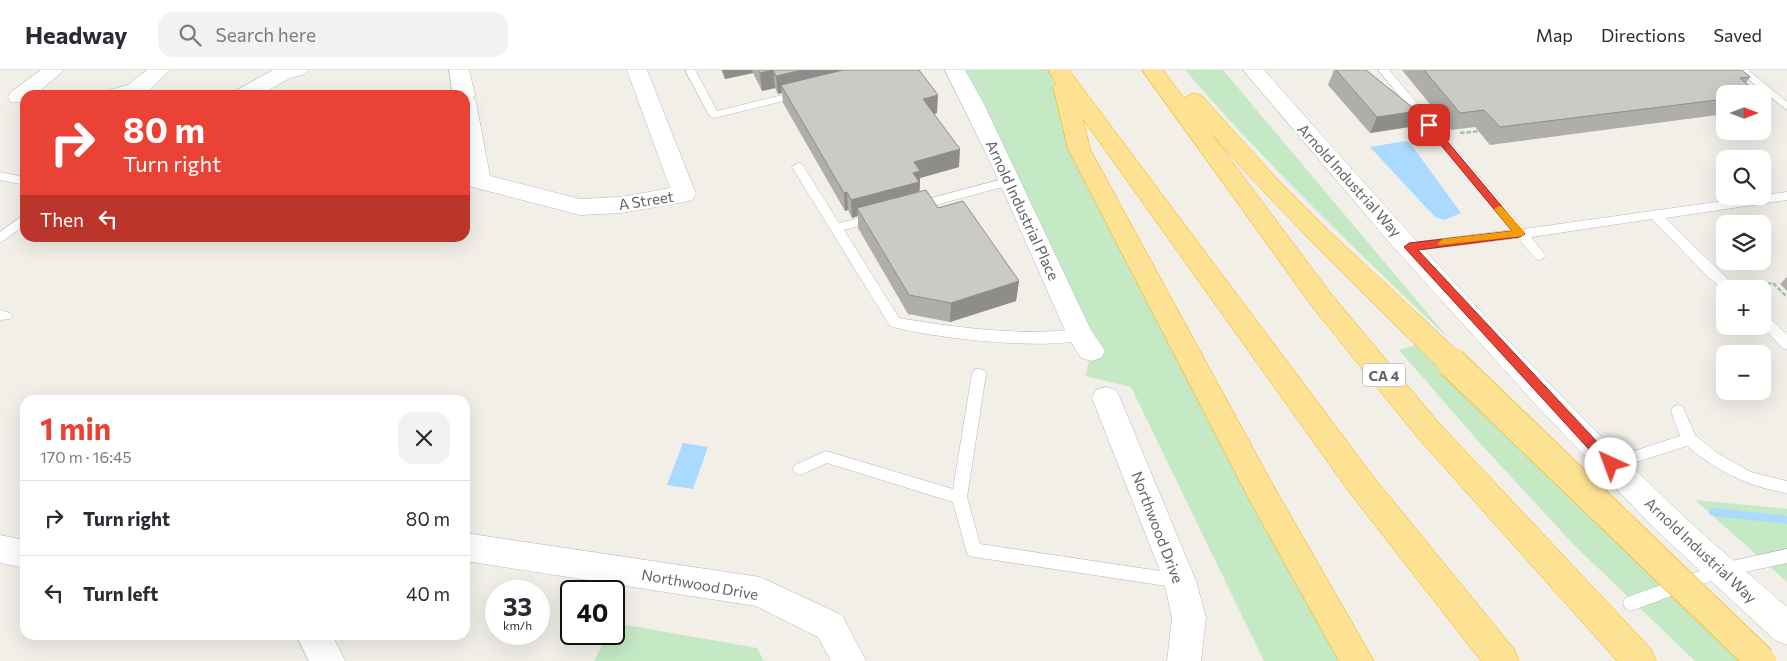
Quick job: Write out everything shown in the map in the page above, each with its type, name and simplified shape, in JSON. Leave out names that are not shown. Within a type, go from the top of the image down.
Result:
[{"type":"highway","name":"CA 4","points":[[1152,70],[1324,302],[1422,423],[1639,661]]},
{"type":"highway","points":[[1162,70],[1180,85],[1269,184],[1321,238],[1761,661]]},
{"type":"highway","points":[[1060,72],[1079,149],[1262,494],[1357,661]]},
{"type":"highway","points":[[1060,72],[1361,484],[1502,661]]},
{"type":"street","points":[[24,90],[54,70]]},
{"type":"street","points":[[136,90],[160,70]]},
{"type":"street","points":[[254,90],[283,73],[298,70]]},
{"type":"street","points":[[459,70],[463,90]]},
{"type":"street","name":"A Street","points":[[470,156],[472,178],[580,207],[621,205],[684,194],[637,70]]},
{"type":"street","name":"Arnold Industrial Place","points":[[954,70],[976,108],[1085,343]]},
{"type":"street","name":"Arnold Industrial Way","points":[[1253,70],[1409,247],[1611,464],[1787,629]]},
{"type":"street","name":"Northwood Drive","points":[[1106,398],[1180,581],[1189,618],[1184,661]]},
{"type":"street","name":"Northwood Drive","points":[[470,548],[760,592],[830,626],[849,661]]},
{"type":"street","points":[[0,549],[20,553]]},
{"type":"street","points":[[316,640],[328,661]]},
{"type":"lane","points":[[690,70],[714,115],[810,92]]},
{"type":"lane","points":[[1383,70],[1540,256]]},
{"type":"lane","points":[[1742,70],[1787,107]]},
{"type":"lane","points":[[798,167],[895,322],[953,333],[1085,343]]},
{"type":"lane","points":[[0,176],[20,180]]},
{"type":"lane","points":[[909,208],[1010,181]]},
{"type":"lane","points":[[1409,247],[1655,216],[1787,196]]},
{"type":"lane","points":[[836,228],[891,213]]},
{"type":"lane","points":[[1655,216],[1721,280]]},
{"type":"lane","points":[[0,240],[20,222]]},
{"type":"lane","points":[[1771,327],[1787,344]]},
{"type":"lane","points":[[979,374],[959,497],[974,550],[1180,581]]},
{"type":"lane","points":[[1678,410],[1689,439],[1713,459],[1738,474],[1762,484],[1787,487]]},
{"type":"lane","points":[[1611,464],[1689,439]]},
{"type":"lane","points":[[800,469],[826,457],[959,497]]},
{"type":"lane","points":[[1630,603],[1722,570],[1787,556]]},
{"type":"path","points":[[1459,134],[1487,130]]},
{"type":"path","points":[[1771,283],[1773,283],[1787,297]]},
{"type":"green space","points":[[955,70],[1058,70],[1079,149],[1357,661],[1264,661],[1131,387],[1086,376],[1091,351]]},
{"type":"green space","points":[[1185,70],[1223,70],[1450,340],[1281,175]]},
{"type":"green space","points":[[1418,344],[1441,367],[1467,356],[1619,511],[1775,661],[1695,661],[1574,545],[1479,442],[1399,350]]},
{"type":"green space","points":[[1695,500],[1787,509],[1787,582]]},
{"type":"green space","points":[[625,626],[757,648],[764,661],[594,661],[602,645],[625,645]]},
{"type":"water","points":[[1406,141],[1410,143],[1461,213],[1444,220],[1435,217],[1370,147]]},
{"type":"water","points":[[683,443],[708,447],[693,489],[667,485]]},
{"type":"building","points":[[758,70],[773,70],[760,73]]},
{"type":"building","points":[[773,70],[802,70],[776,76]]},
{"type":"building","points":[[843,70],[919,70],[938,95],[923,99],[960,149],[914,162],[920,171],[913,173],[919,182],[851,200],[847,192],[844,193],[781,85]]},
{"type":"building","points":[[1336,70],[1366,70],[1417,111],[1377,117]]},
{"type":"building","points":[[1424,70],[1742,70],[1750,77],[1740,78],[1748,85],[1716,85],[1716,100],[1500,127],[1484,110],[1460,113]]},
{"type":"building","points":[[926,190],[938,208],[963,201],[1019,281],[951,303],[909,295],[857,208]]},
{"type":"waterway","points":[[1713,512],[1787,520]]},
{"type":"slow traffic","points":[[1443,243],[1520,234],[1499,209]]},
{"type":"route","points":[[1429,125],[1520,234],[1409,247],[1514,362],[1611,464]]}]
